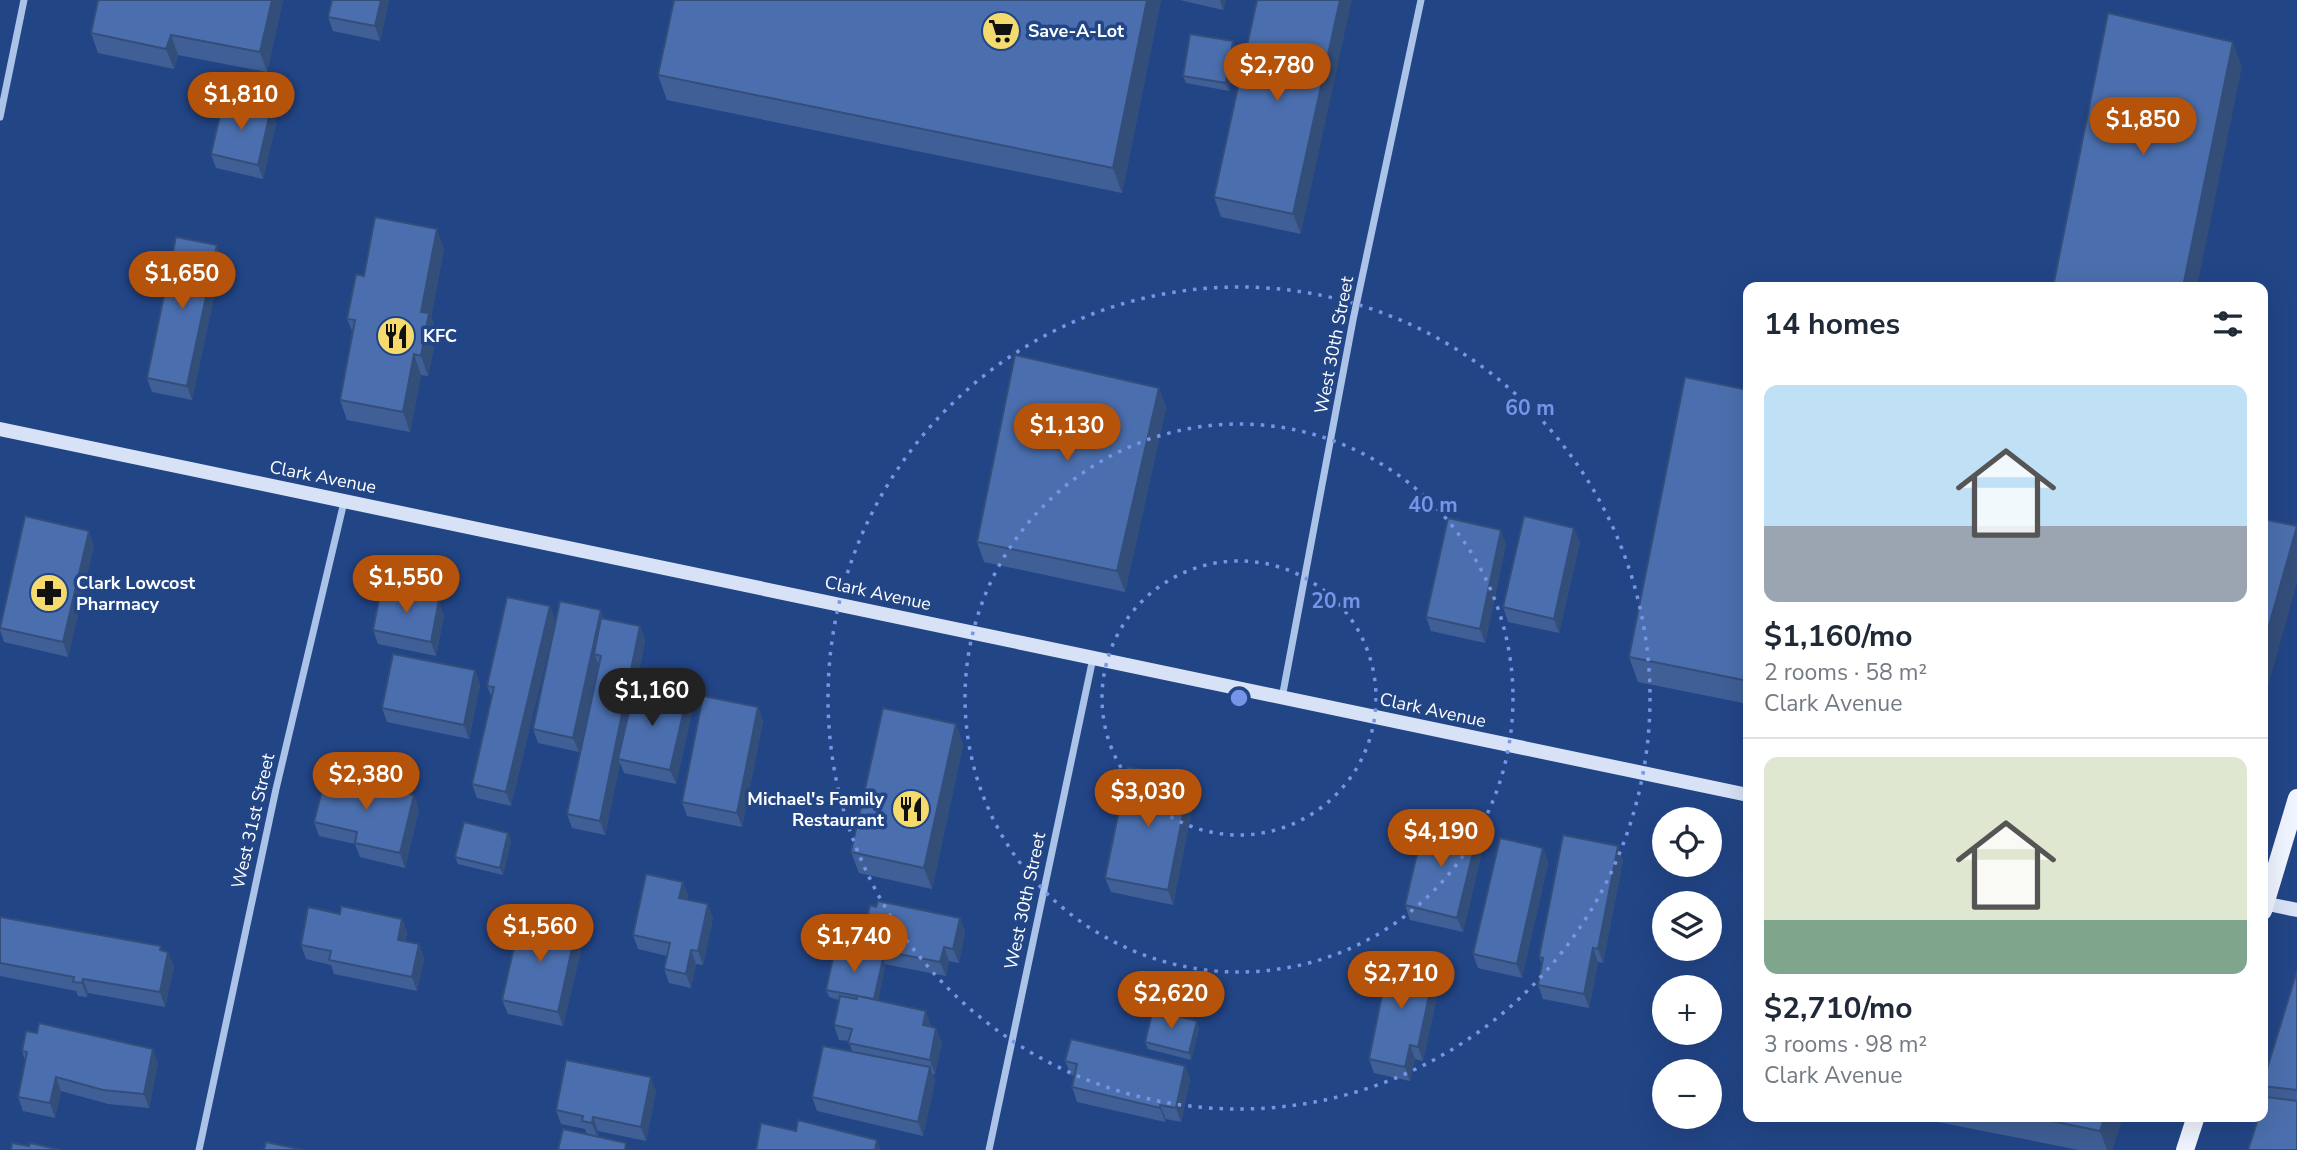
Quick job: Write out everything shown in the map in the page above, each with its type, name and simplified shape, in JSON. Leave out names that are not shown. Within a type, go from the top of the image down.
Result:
[{"type":"main road","points":[[2268,893],[2297,798]]},
{"type":"main road","points":[[2185,1150],[2194,1122]]},
{"type":"street","points":[[0,117],[24,0]]},
{"type":"street","name":"West 30th Street","points":[[1282,698],[1353,320],[1421,0]]},
{"type":"street","name":"Clark Avenue","points":[[0,429],[1743,794]]},
{"type":"street","name":"West 31st Street","points":[[200,1150],[271,813],[344,501]]},
{"type":"street","name":"West 30th Street","points":[[989,1150],[1093,658]]},
{"type":"street","points":[[2268,906],[2297,910]]},
{"type":"building","points":[[98,0],[272,0],[260,52],[171,35],[166,49],[91,33]]},
{"type":"building","points":[[332,0],[381,0],[375,26],[328,17]]},
{"type":"building","points":[[674,0],[1147,0],[1113,168],[658,75]]},
{"type":"building","points":[[1257,0],[1340,0],[1293,214],[1214,197]]},
{"type":"building","points":[[2108,13],[2233,42],[2184,282],[2054,282]]},
{"type":"building","points":[[1190,34],[1233,41],[1226,83],[1183,76]]},
{"type":"building","points":[[224,98],[271,109],[258,165],[211,154]]},
{"type":"building","name":"KFC","points":[[375,217],[437,229],[421,312],[429,313],[421,356],[414,354],[403,412],[340,400],[355,320],[347,319],[356,274],[364,276]]},
{"type":"building","points":[[176,237],[217,245],[187,386],[147,378]]},
{"type":"building","points":[[1015,355],[1159,388],[1117,571],[977,542]]},
{"type":"building","points":[[1685,377],[1743,389],[1743,680],[1629,657]]},
{"type":"building","name":"Clark Lowcost Pharmacy","points":[[25,516],[89,531],[63,642],[0,628]]},
{"type":"building","points":[[1524,516],[1574,528],[1554,619],[1503,607]]},
{"type":"building","points":[[1448,518],[1501,530],[1480,629],[1426,617]]},
{"type":"building","points":[[2268,520],[2297,526],[2268,629]]},
{"type":"building","points":[[381,589],[439,600],[431,642],[373,630]]},
{"type":"building","points":[[507,597],[550,606],[506,792],[472,784],[494,687],[487,686]]},
{"type":"building","points":[[560,601],[601,610],[573,738],[533,729]]},
{"type":"building","points":[[601,618],[640,626],[600,821],[567,814],[601,656],[594,654]]},
{"type":"building","points":[[393,654],[475,670],[464,725],[382,708]]},
{"type":"building","points":[[635,686],[687,697],[670,770],[618,759]]},
{"type":"building","points":[[703,696],[758,707],[737,813],[682,802]]},
{"type":"building","name":"Michael's Family Restaurant","points":[[883,708],[956,724],[924,868],[851,852]]},
{"type":"building","points":[[1128,767],[1190,779],[1168,890],[1105,878]]},
{"type":"building","points":[[326,775],[414,795],[400,853],[355,843],[357,832],[314,822]]},
{"type":"building","points":[[1425,820],[1478,832],[1457,918],[1405,905]]},
{"type":"building","points":[[464,822],[508,833],[500,868],[455,857]]},
{"type":"building","points":[[1563,835],[1618,846],[1598,949],[1593,948],[1584,994],[1538,985],[1543,958],[1539,957]]},
{"type":"building","points":[[1500,838],[1543,848],[1517,964],[1473,954]]},
{"type":"building","points":[[646,874],[683,882],[679,898],[708,904],[698,951],[691,950],[686,974],[664,969],[670,943],[633,935]]},
{"type":"building","points":[[878,901],[960,918],[953,949],[944,947],[940,962],[868,948],[869,942],[862,940],[870,905],[876,907]]},
{"type":"building","points":[[341,906],[402,919],[398,940],[419,944],[412,977],[329,960],[331,951],[301,945],[308,907],[340,914]]},
{"type":"building","points":[[530,915],[577,926],[558,1012],[502,1000],[517,934],[525,936]]},
{"type":"building","points":[[0,917],[161,946],[160,950],[168,952],[160,992],[83,979],[82,983],[73,982],[74,977],[0,963]]},
{"type":"building","points":[[835,949],[883,959],[874,999],[826,990]]},
{"type":"building","points":[[1390,956],[1428,964],[1424,980],[1432,982],[1418,1047],[1410,1045],[1405,1067],[1369,1059]]},
{"type":"building","points":[[2297,971],[2297,1090],[2268,1087],[2268,1066]]},
{"type":"building","points":[[840,996],[857,999],[858,996],[926,1011],[923,1025],[936,1028],[930,1060],[848,1043],[852,1029],[834,1025]]},
{"type":"building","points":[[1153,1010],[1197,1021],[1189,1053],[1145,1042]]},
{"type":"building","points":[[39,1023],[153,1049],[144,1094],[103,1090],[56,1077],[50,1103],[18,1097],[27,1052],[22,1051],[26,1031],[37,1033]]},
{"type":"building","points":[[1071,1039],[1185,1066],[1176,1108],[1160,1105],[1160,1108],[1072,1087],[1077,1064],[1065,1061]]},
{"type":"building","points":[[823,1046],[930,1067],[918,1122],[812,1097]]},
{"type":"building","points":[[566,1060],[651,1077],[641,1127],[593,1117],[592,1123],[582,1121],[583,1116],[556,1110]]},
{"type":"building","points":[[2268,1097],[2297,1101],[2297,1150],[2248,1150],[2257,1122],[2268,1122]]},
{"type":"building","points":[[798,1120],[877,1140],[875,1150],[756,1150],[761,1123],[796,1131]]},
{"type":"building","points":[[2056,1122],[2103,1122],[2100,1131]]},
{"type":"building","points":[[563,1129],[626,1143],[625,1150],[558,1150]]},
{"type":"building","points":[[266,1142],[303,1150],[264,1150]]},
{"type":"building","points":[[12,1143],[29,1146],[30,1143],[61,1150],[11,1150]]},
{"type":"place","name":"Save-A-Lot","points":[[1001,31]]},
{"type":"place","name":"KFC","points":[[396,336]]},
{"type":"place","name":"Clark Lowcost Pharmacy","points":[[49,593]]},
{"type":"place","name":"Michael's Family Restaurant","points":[[911,809]]}]
